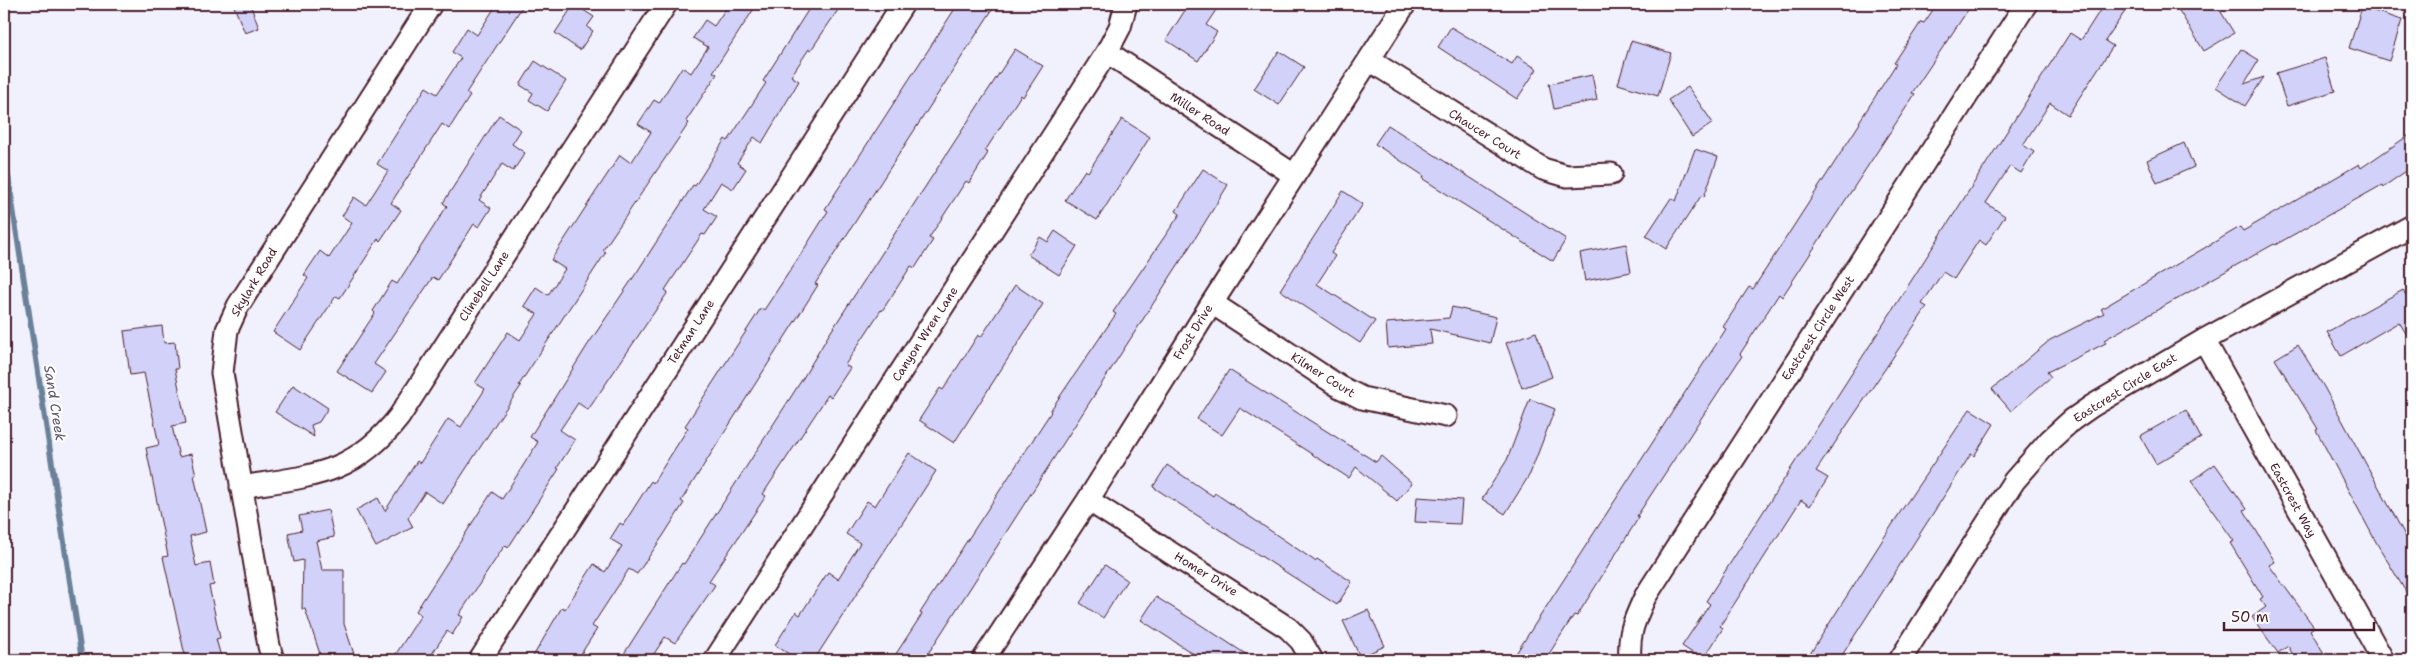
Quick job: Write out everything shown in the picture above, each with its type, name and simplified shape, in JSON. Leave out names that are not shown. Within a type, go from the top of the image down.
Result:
[{"type":"street","name":"Skylark Road","points":[[273,660],[222,373],[227,330],[238,306],[431,4]]},
{"type":"street","name":"Clinebell Lane","points":[[241,487],[316,475],[344,466],[366,453],[385,435],[399,417],[666,4]]},
{"type":"street","name":"Tetman Lane","points":[[480,660],[902,4]]},
{"type":"street","name":"Canyon Wren Lane","points":[[715,660],[1107,52],[1120,27],[1126,4]]},
{"type":"street","name":"Frost Drive","points":[[982,660],[1088,500],[1212,303],[1405,4]]},
{"type":"street","name":"Eastcrest Circle West","points":[[1630,660],[1629,640],[1635,618],[1645,597],[2026,4]]},
{"type":"street","name":"Miller Road","points":[[1107,52],[1294,175]]},
{"type":"street","name":"Chaucer Court","points":[[1369,60],[1543,169],[1567,176],[1611,174]]},
{"type":"street","name":"Eastcrest Circle East","points":[[1900,660],[2014,481],[2050,440],[2092,406],[2204,340],[2412,226]]},
{"type":"street","name":"Kilmer Court","points":[[1212,303],[1340,387],[1362,398],[1446,416]]},
{"type":"street","name":"Eastcrest Way","points":[[2204,340],[2383,660]]},
{"type":"street","name":"Homer Drive","points":[[1088,500],[1274,618],[1300,641],[1312,660]]},
{"type":"building","points":[[233,4],[250,4],[259,28],[245,33]]},
{"type":"building","points":[[497,4],[524,4],[466,93],[470,96],[449,129],[442,124],[391,203],[401,210],[380,241],[378,239],[340,298],[336,296],[300,350],[273,332],[308,278],[304,275],[320,251],[329,258],[352,223],[342,216],[354,197],[366,205],[388,171],[377,164],[426,87],[437,94],[461,58],[452,52],[467,28],[477,35]]},
{"type":"building","points":[[574,4],[594,17],[587,27],[593,31],[580,50],[555,33]]},
{"type":"building","points":[[729,4],[757,4],[713,72],[717,74],[686,121],[689,123],[603,250],[606,252],[519,385],[521,386],[443,504],[425,492],[408,518],[413,527],[376,547],[356,510],[378,498],[385,511],[417,461],[420,463],[448,419],[461,427],[485,389],[475,383],[508,332],[520,340],[537,314],[524,306],[536,287],[548,295],[565,269],[551,260],[620,155],[631,163],[651,132],[638,124],[654,100],[659,103],[682,67],[691,73],[708,47],[693,38],[705,20],[714,26]]},
{"type":"building","points":[[812,4],[842,4],[791,76],[799,81],[762,143],[754,137],[737,163],[746,169],[733,189],[721,182],[704,209],[717,217],[705,235],[702,234],[665,290],[668,292],[588,410],[578,403],[560,430],[575,440],[557,468],[559,469],[508,548],[505,545],[459,615],[463,617],[452,635],[447,631],[428,660],[392,660],[421,615],[416,611],[492,492],[502,499],[538,442],[530,437],[587,346],[693,185],[695,186],[725,139],[728,141],[766,83],[763,81]]},
{"type":"building","points":[[958,4],[996,4],[815,284],[818,285],[681,501],[684,503],[663,536],[637,574],[629,569],[592,626],[597,629],[577,660],[531,660],[562,607],[565,609],[594,564],[605,572],[622,546],[610,539],[620,523],[623,525],[651,481],[653,483],[688,428],[685,426],[761,308],[764,310],[801,254],[828,211],[825,209]]},
{"type":"building","points":[[1189,4],[1220,4],[1206,25],[1217,32],[1198,61],[1166,40]]},
{"type":"building","points":[[1937,4],[1972,4],[1912,93],[1915,94],[1782,297],[1779,294],[1740,354],[1742,356],[1637,516],[1639,517],[1577,616],[1574,615],[1545,660],[1523,660],[1515,655],[1726,329],[1723,327],[1749,287],[1753,289],[1860,123],[1896,64],[1894,63],[1921,22],[1924,23]]},
{"type":"building","points":[[2104,4],[2130,4],[2105,41],[2113,46],[2068,115],[2050,103],[2023,145],[2034,152],[2021,173],[2010,166],[1986,203],[2005,216],[1986,245],[1979,240],[1954,279],[1943,272],[1922,304],[1927,307],[1816,471],[1828,478],[1810,506],[1801,500],[1720,626],[1723,628],[1703,660],[1682,646],[1710,604],[1706,601],[2070,33],[2081,40]]},
{"type":"building","points":[[2186,4],[2216,4],[2234,33],[2204,51],[2178,9]]},
{"type":"building","points":[[2362,7],[2402,20],[2389,61],[2349,48]]},
{"type":"building","points":[[1451,27],[1512,64],[1517,56],[1537,69],[1517,99],[1438,47]]},
{"type":"building","points":[[1631,41],[1671,53],[1658,96],[1618,84]]},
{"type":"building","points":[[1015,49],[1043,66],[1023,97],[1021,95],[985,151],[988,153],[969,183],[966,181],[929,238],[933,240],[915,268],[911,266],[845,365],[850,368],[831,397],[828,395],[763,494],[766,496],[709,581],[715,585],[675,643],[665,637],[650,660],[620,660],[682,563],[684,564],[828,336]]},
{"type":"building","points":[[2241,49],[2259,60],[2244,84],[2264,77],[2245,106],[2216,87]]},
{"type":"building","points":[[1279,51],[1304,67],[1279,105],[1254,89]]},
{"type":"building","points":[[2325,58],[2335,91],[2287,106],[2276,73]]},
{"type":"building","points":[[535,61],[566,81],[547,111],[529,100],[533,93],[520,85]]},
{"type":"building","points":[[1592,75],[1597,100],[1554,109],[1549,84]]},
{"type":"building","points":[[1688,87],[1713,123],[1692,137],[1668,100]]},
{"type":"building","points":[[499,115],[521,130],[512,144],[525,153],[513,171],[502,164],[479,200],[491,208],[479,227],[474,224],[438,280],[433,277],[374,364],[386,372],[372,393],[337,371],[375,313],[373,311],[392,281],[397,284],[447,206],[443,203]]},
{"type":"building","points":[[1122,119],[1150,137],[1097,220],[1065,200],[1085,170],[1088,172]]},
{"type":"building","points":[[1388,125],[1566,239],[1553,261],[1423,179],[1424,176],[1375,144]]},
{"type":"building","points":[[2412,133],[2412,167],[2383,187],[2382,185],[2274,244],[2104,340],[2106,343],[2047,372],[2051,377],[2011,411],[1992,389],[2050,340],[2104,313],[2101,309],[2240,227],[2243,231],[2359,164],[2361,168]]},
{"type":"building","points":[[2184,143],[2194,167],[2157,183],[2147,160]]},
{"type":"building","points":[[1695,149],[1718,157],[1704,197],[1701,196],[1666,249],[1646,236],[1671,198],[1676,201]]},
{"type":"building","points":[[1203,169],[1228,185],[1194,240],[924,660],[892,660],[922,614],[920,613],[1050,411],[1116,314],[1113,312],[1180,214],[1176,211]]},
{"type":"building","points":[[1343,191],[1363,204],[1331,253],[1335,256],[1317,284],[1375,321],[1360,343],[1280,290]]},
{"type":"building","points":[[1055,231],[1077,246],[1059,275],[1028,255],[1040,237],[1048,242]]},
{"type":"building","points":[[1626,244],[1631,272],[1585,281],[1580,253]]},
{"type":"building","points":[[1015,285],[1043,304],[954,443],[919,420],[940,388],[943,390],[978,335],[981,337]]},
{"type":"building","points":[[2403,290],[2412,305],[2412,343],[2399,322],[2341,356],[2327,332]]},
{"type":"building","points":[[1452,307],[1496,317],[1490,343],[1430,329],[1432,344],[1388,348],[1386,323],[1449,318]]},
{"type":"building","points":[[162,326],[164,343],[175,342],[178,369],[175,369],[186,423],[172,426],[179,457],[191,454],[196,475],[194,475],[206,532],[190,536],[196,566],[210,563],[214,585],[209,586],[220,638],[216,639],[222,660],[186,660],[163,557],[168,556],[146,448],[159,445],[144,373],[130,375],[124,331]]},
{"type":"building","points":[[1536,332],[1552,377],[1522,388],[1506,343]]},
{"type":"building","points":[[2298,345],[2324,387],[2412,548],[2412,602],[2376,542],[2316,430],[2318,429],[2275,359]]},
{"type":"building","points":[[1229,370],[1376,462],[1381,456],[1412,483],[1397,501],[1356,467],[1349,478],[1240,408],[1222,435],[1197,419]]},
{"type":"building","points":[[293,385],[328,408],[319,422],[311,425],[314,437],[275,412]]},
{"type":"building","points":[[1530,399],[1555,409],[1530,474],[1505,514],[1482,499],[1507,460]]},
{"type":"building","points":[[1970,409],[1994,424],[1974,456],[1971,454],[1839,660],[1806,660],[1901,511]]},
{"type":"building","points":[[2186,410],[2201,438],[2156,464],[2140,436]]},
{"type":"building","points":[[909,453],[936,471],[814,660],[798,660],[775,645],[796,612],[800,615],[828,572],[838,579],[860,543],[846,534],[867,501],[875,506]]},
{"type":"building","points":[[2215,464],[2247,509],[2244,510],[2275,562],[2269,565],[2314,627],[2310,630],[2328,660],[2296,660],[2288,646],[2278,653],[2252,617],[2266,607],[2260,599],[2263,597],[2230,543],[2234,541],[2191,481]]},
{"type":"building","points":[[1167,465],[1213,496],[1215,493],[1315,561],[1317,559],[1352,582],[1337,605],[1153,487]]},
{"type":"building","points":[[1417,497],[1462,500],[1460,524],[1415,522]]},
{"type":"building","points":[[328,510],[334,537],[316,541],[322,570],[344,570],[344,624],[356,660],[322,660],[305,609],[302,609],[303,560],[294,562],[288,533],[302,530],[299,516]]},
{"type":"building","points":[[1105,565],[1127,580],[1103,618],[1080,603]]},
{"type":"building","points":[[1156,597],[1255,660],[1203,660],[1141,620]]},
{"type":"building","points":[[1368,610],[1385,646],[1360,657],[1343,621]]},
{"type":"waterway","name":"Sand Creek","points":[[4,150],[82,660]]}]
